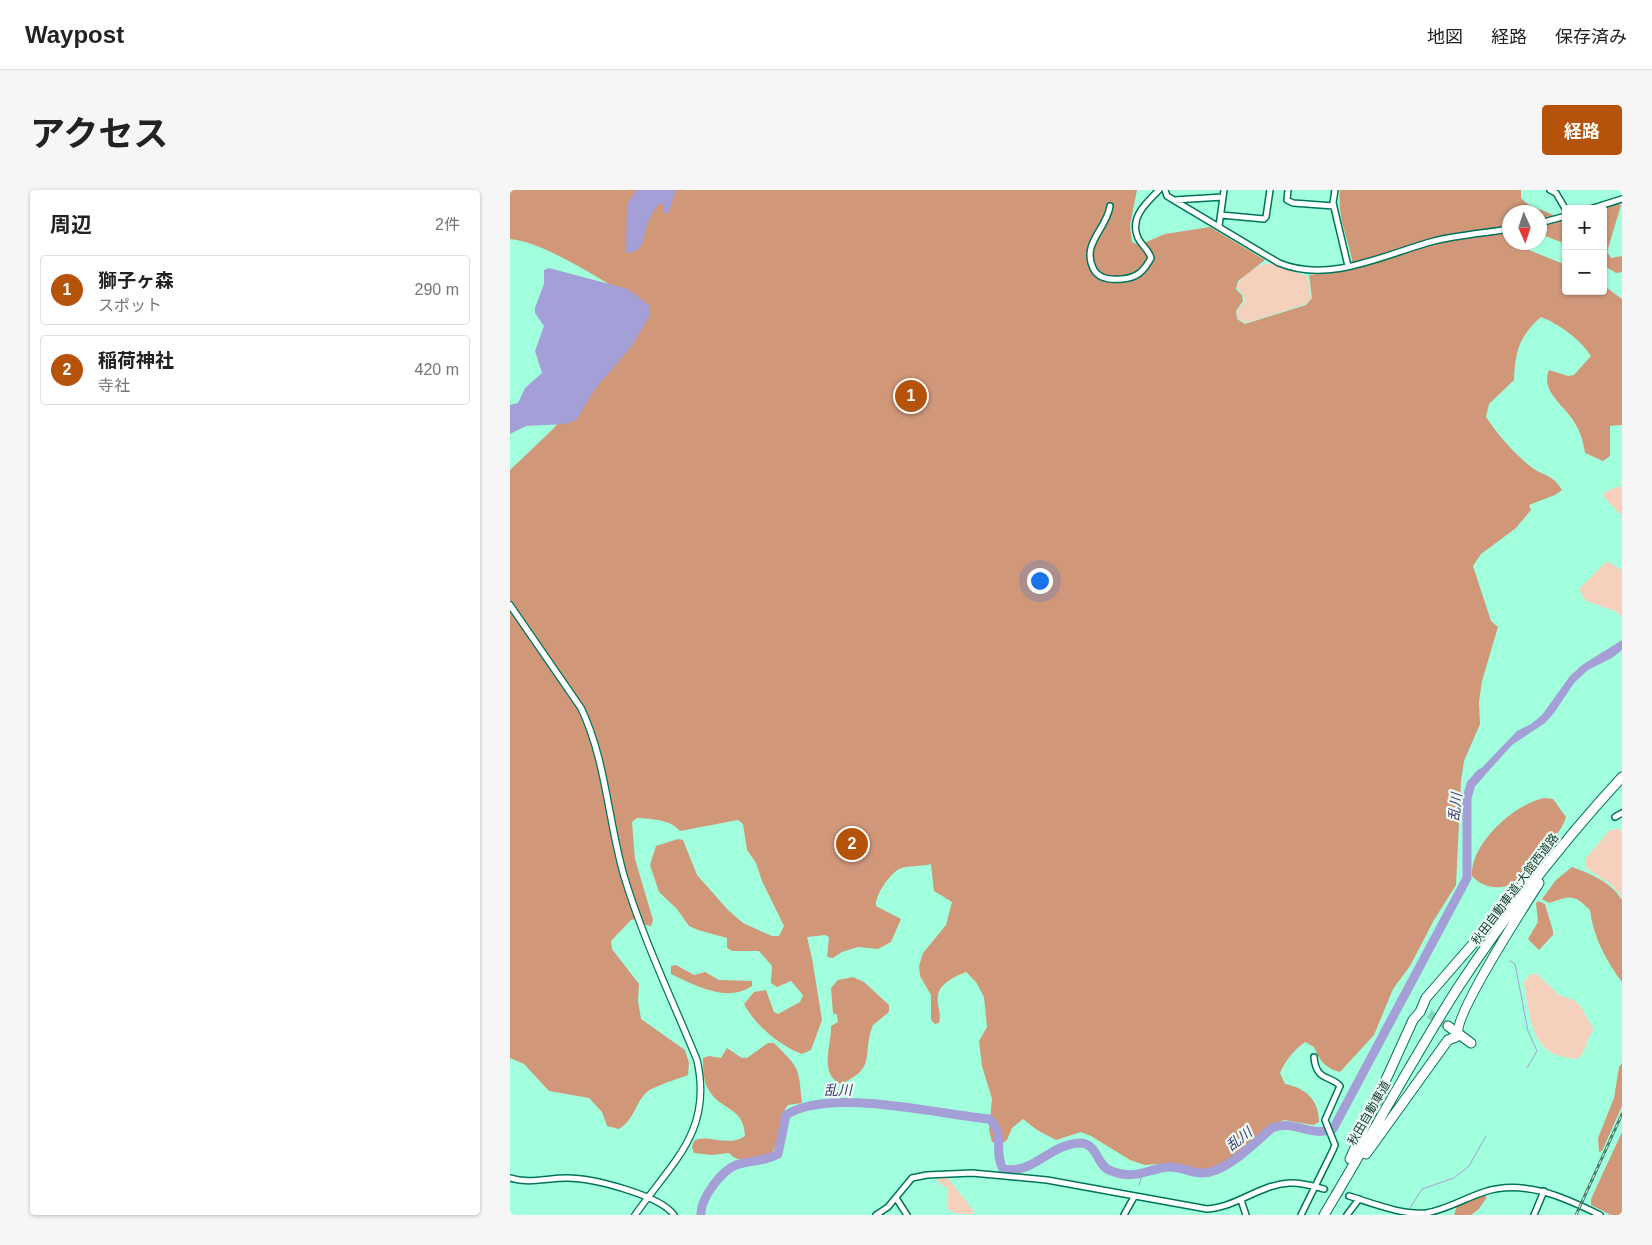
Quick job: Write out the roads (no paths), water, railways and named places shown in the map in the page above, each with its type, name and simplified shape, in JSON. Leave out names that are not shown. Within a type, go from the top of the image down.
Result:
[{"type":"highway","name":"秋田自動車道;大館西道路","points":[[1437,1023],[1512,910],[1582,821],[1622,776]]},
{"type":"highway","points":[[1324,1215],[1375,1108],[1413,1020],[1425,1015],[1426,998],[1582,821]]},
{"type":"highway","points":[[1457,1035],[1458,1024],[1522,910],[1582,821]]},
{"type":"highway","name":"秋田自動車道","points":[[1324,1215],[1437,1023]]},
{"type":"highway","points":[[1446,1028],[1470,1044]]},
{"type":"highway","points":[[1324,1215],[1378,1136],[1448,1040],[1457,1035]]},
{"type":"street","points":[[1110,206],[1109,214],[1090,248],[1090,260],[1096,273],[1104,278],[1130,279],[1145,269],[1151,258],[1137,236],[1136,219],[1142,206],[1159,190]]},
{"type":"street","points":[[1164,190],[1167,196],[1280,263],[1296,270],[1362,264],[1436,240],[1502,230]]},
{"type":"street","points":[[1220,226],[1224,190]]},
{"type":"street","points":[[1221,216],[1264,219],[1266,217],[1270,190]]},
{"type":"street","points":[[1288,190],[1287,200],[1293,203],[1334,206]]},
{"type":"street","points":[[1334,190],[1334,206],[1348,266]]},
{"type":"street","points":[[1550,190],[1556,193],[1563,205]]},
{"type":"street","points":[[1174,200],[1223,197]]},
{"type":"street","points":[[1603,205],[1622,199]]},
{"type":"street","points":[[1547,221],[1562,217]]},
{"type":"street","points":[[510,605],[581,708],[590,726],[598,754],[613,832],[630,895],[697,1060],[702,1091],[697,1121],[692,1135],[635,1215]]},
{"type":"street","points":[[1615,817],[1622,813]]},
{"type":"street","points":[[1300,1215],[1335,1145],[1325,1123],[1340,1084],[1326,1079],[1321,1074],[1315,1065],[1314,1058]]},
{"type":"street","points":[[876,1215],[888,1207],[912,1178],[918,1176],[972,1173],[1047,1180],[1197,1208],[1222,1208],[1274,1186],[1294,1183],[1324,1189]]},
{"type":"street","points":[[510,1178],[522,1182],[550,1178],[592,1180],[647,1198],[671,1210],[674,1215]]},
{"type":"street","points":[[1348,1196],[1409,1214],[1426,1213],[1501,1187],[1544,1191],[1573,1201],[1600,1215]]},
{"type":"street","points":[[1534,1215],[1544,1191]]},
{"type":"street","points":[[1124,1215],[1134,1197]]},
{"type":"street","points":[[896,1198],[907,1215]]},
{"type":"street","points":[[1347,1215],[1359,1199]]},
{"type":"street","points":[[1241,1200],[1246,1215]]},
{"type":"street","points":[[1220,1215],[1222,1208]]},
{"type":"waterway","name":"乱川","points":[[701,1215],[704,1201],[712,1186],[730,1168],[741,1163],[768,1158],[778,1154],[786,1115],[805,1107],[829,1103],[884,1105],[989,1119],[997,1130],[1000,1163],[1003,1169],[1014,1170],[1033,1164],[1059,1148],[1080,1143],[1090,1147],[1102,1164],[1109,1170],[1125,1175],[1139,1174],[1168,1167],[1198,1173],[1211,1172],[1230,1163],[1272,1128],[1287,1126],[1318,1131],[1333,1129],[1467,878],[1467,798],[1471,784],[1481,773]]},
{"type":"waterway","points":[[1510,961],[1515,964],[1528,1031],[1537,1051],[1527,1068]]},
{"type":"waterway","points":[[1410,1208],[1422,1189],[1454,1178],[1469,1166],[1486,1136]]},
{"type":"waterway","points":[[1139,1185],[1142,1175]]},
{"type":"waterway","points":[[1120,1215],[1124,1209]]},
{"type":"tunnel","points":[[1429,1014],[1448,1026]]},
{"type":"tunnel","points":[[1324,1189],[1349,1196]]},
{"type":"railway","points":[[1576,1215],[1622,1114]]},
{"type":"place","name":"獅子ヶ森","points":[[911,396]]},
{"type":"place","name":"稲荷神社","points":[[852,844]]}]
